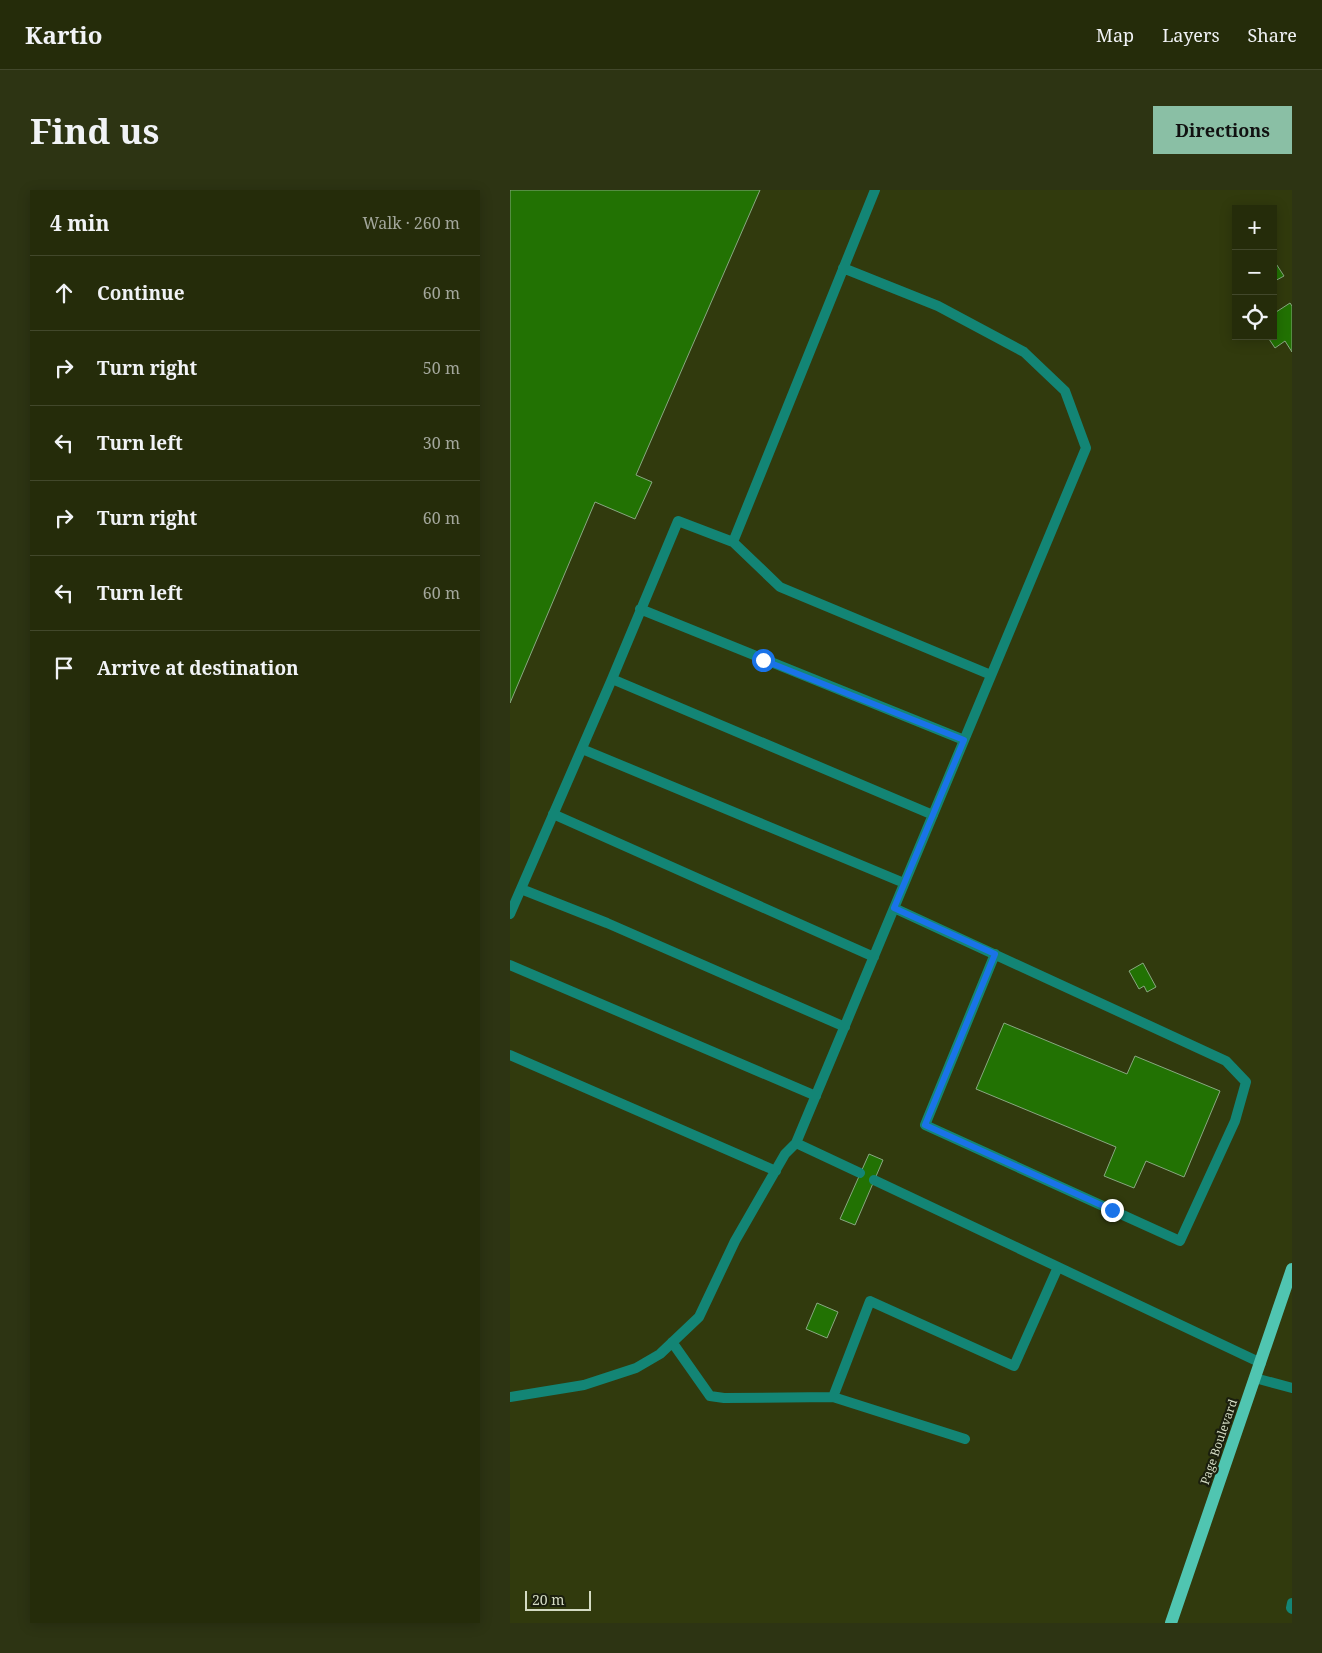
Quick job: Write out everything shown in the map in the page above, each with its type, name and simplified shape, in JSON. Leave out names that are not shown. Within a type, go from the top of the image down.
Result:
[{"type":"main road","name":"Page Boulevard","points":[[1171,1623],[1292,1269]]},
{"type":"lane","points":[[733,542],[875,190]]},
{"type":"lane","points":[[510,1397],[584,1385],[636,1368],[660,1354],[699,1317],[735,1241],[785,1154],[796,1143],[1086,448],[1065,391],[1024,352],[938,306],[843,268]]},
{"type":"lane","points":[[510,914],[678,521],[733,542],[780,587],[991,675]]},
{"type":"lane","points":[[640,609],[964,740]]},
{"type":"lane","points":[[612,679],[933,815]]},
{"type":"lane","points":[[582,749],[904,883]]},
{"type":"lane","points":[[553,814],[874,957]]},
{"type":"lane","points":[[521,889],[607,923],[845,1027]]},
{"type":"lane","points":[[894,908],[995,954],[1226,1061],[1246,1082],[1234,1121],[1180,1241],[925,1125],[995,954]]},
{"type":"lane","points":[[510,965],[816,1096]]},
{"type":"lane","points":[[510,1055],[776,1171]]},
{"type":"lane","points":[[796,1143],[860,1173]]},
{"type":"lane","points":[[874,1180],[1261,1363]]},
{"type":"lane","points":[[833,1397],[870,1301],[1014,1366],[1058,1267]]},
{"type":"lane","points":[[672,1342],[710,1396],[724,1398],[833,1397],[965,1439]]},
{"type":"lane","points":[[1256,1378],[1292,1388]]},
{"type":"lane","points":[[1292,1603],[1290,1608],[1292,1609]]},
{"type":"building","points":[[510,190],[760,190],[636,475],[652,482],[635,519],[595,502],[510,703]]},
{"type":"building","points":[[1277,265],[1284,276],[1277,280]]},
{"type":"building","points":[[1290,303],[1292,306],[1292,352],[1285,341],[1275,348],[1270,340],[1277,340],[1277,311]]},
{"type":"building","points":[[1143,963],[1156,987],[1147,992],[1144,986],[1139,989],[1129,971]]},
{"type":"building","points":[[1004,1023],[1127,1074],[1135,1056],[1220,1091],[1184,1177],[1146,1161],[1134,1188],[1104,1176],[1116,1147],[976,1089]]},
{"type":"building","points":[[869,1154],[883,1160],[855,1225],[840,1219]]},
{"type":"building","points":[[817,1303],[838,1312],[827,1338],[806,1329]]},
{"type":"route","points":[[763,660],[964,740],[894,908],[995,954],[925,1125],[1112,1210]]}]
